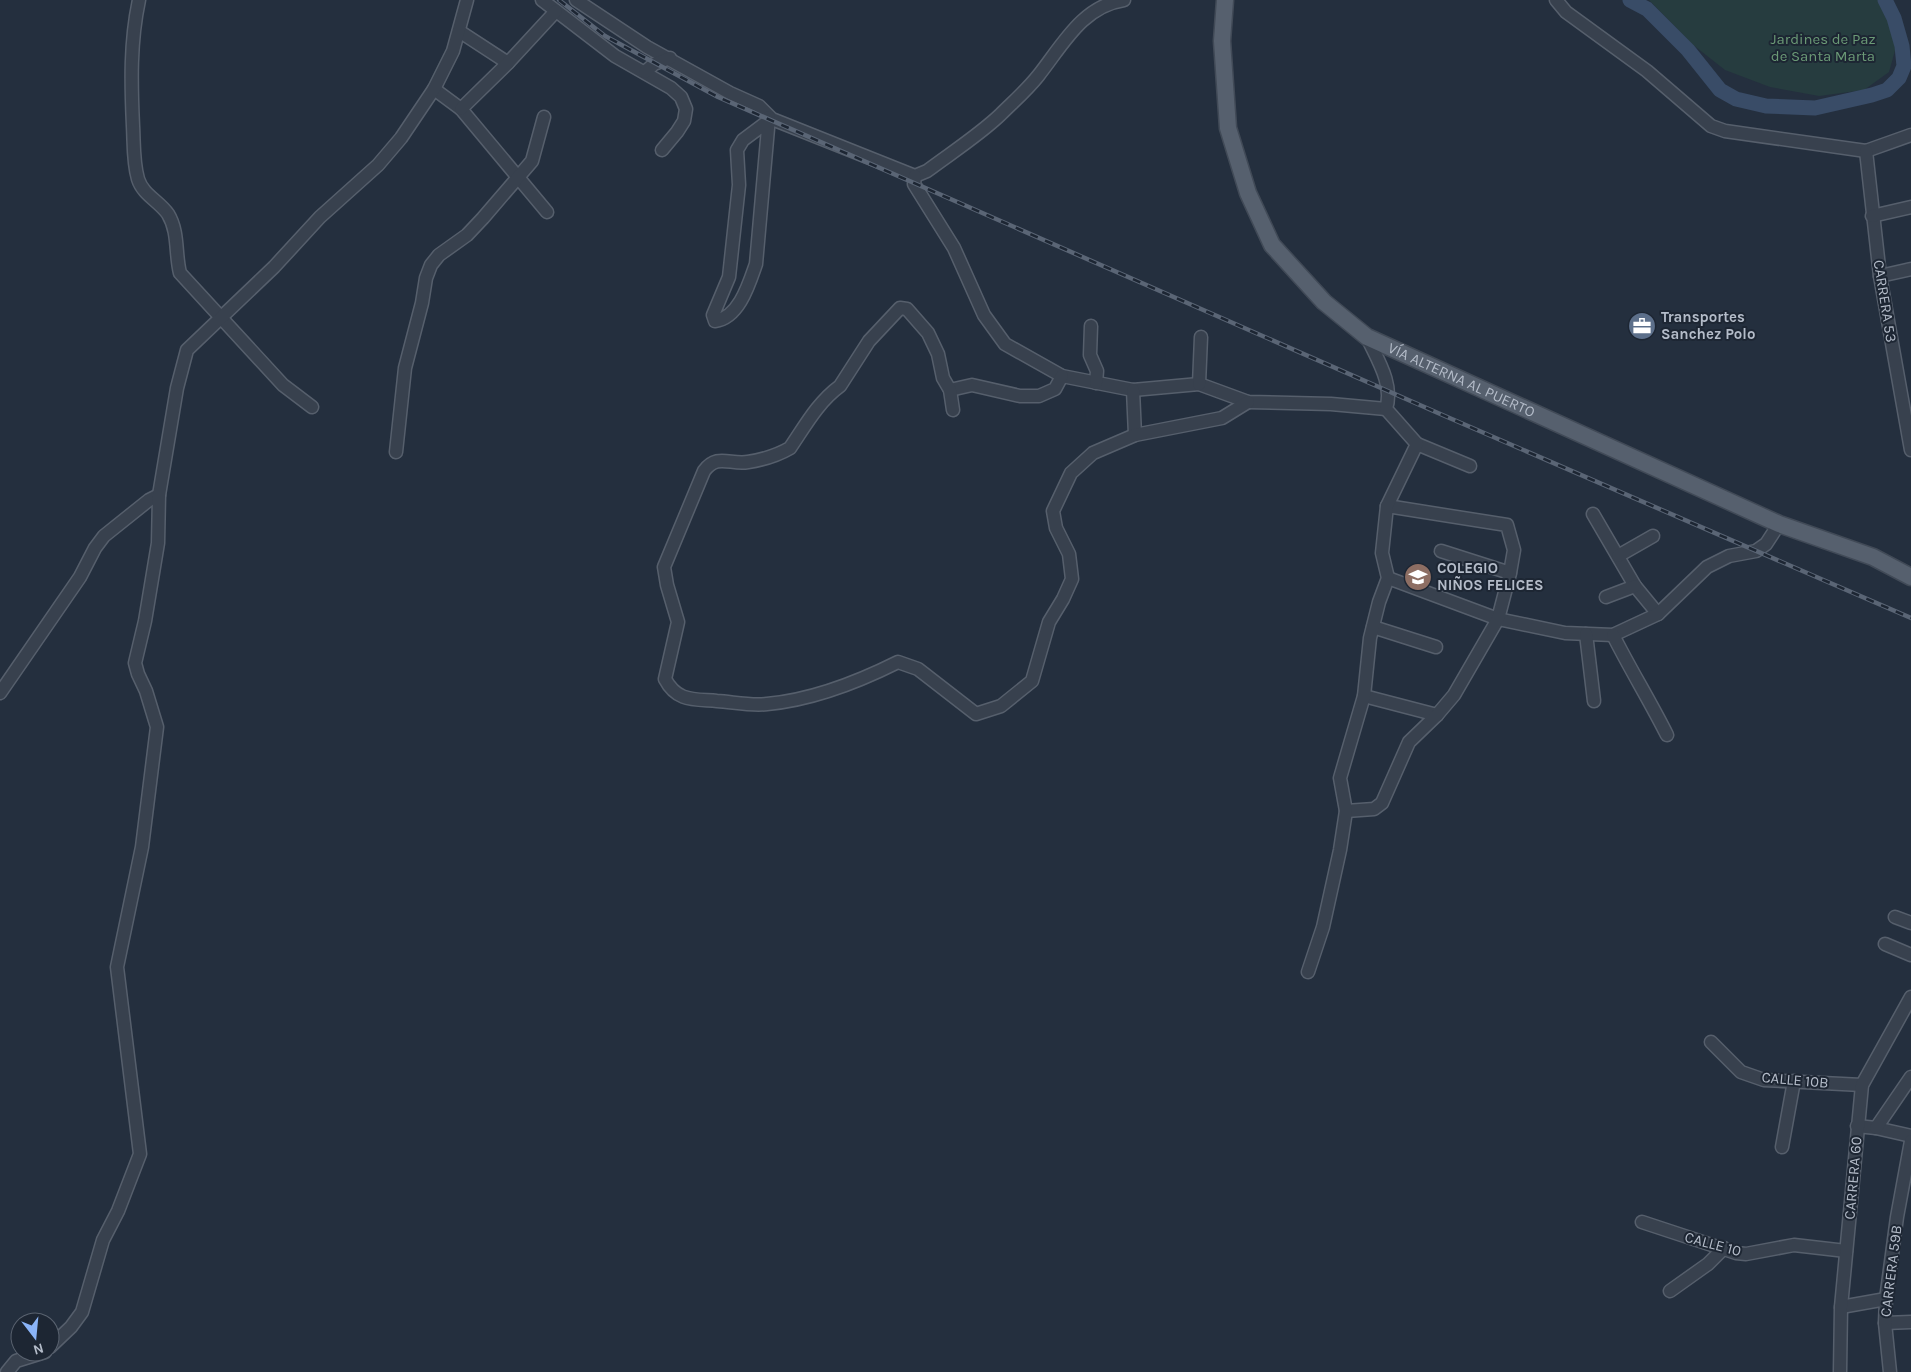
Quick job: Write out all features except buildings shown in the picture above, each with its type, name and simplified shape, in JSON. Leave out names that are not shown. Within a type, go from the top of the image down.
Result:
[{"type":"main road","name":"VÍA ALTERNA AL PUERTO","points":[[1225,0],[1222,41],[1228,128],[1248,193],[1272,245],[1324,302],[1367,337],[1779,524],[1873,557],[1911,577]]},
{"type":"street","points":[[139,0],[134,25],[131,80],[135,164],[139,181],[148,196],[167,212],[171,221],[178,246],[177,262],[180,274],[283,385],[312,407]]},
{"type":"street","points":[[60,1337],[82,1312],[103,1240],[118,1211],[140,1154],[117,967],[142,847],[157,727],[135,663],[145,621],[158,543],[158,495],[177,388],[188,350],[274,267],[320,217],[378,165],[412,124],[434,89],[453,51],[466,0]]},
{"type":"street","points":[[542,0],[615,56],[671,88],[684,102],[686,109],[684,121],[662,150]]},
{"type":"street","points":[[576,0],[627,34],[730,93],[759,106],[768,120],[915,176],[927,171],[998,117],[1036,78],[1069,34],[1093,11],[1124,0]]},
{"type":"street","points":[[1556,0],[1566,12],[1647,71],[1711,126],[1725,131],[1866,151],[1911,135]]},
{"type":"street","points":[[461,109],[556,12]]},
{"type":"street","points":[[459,31],[508,63]]},
{"type":"street","points":[[645,72],[654,64],[670,58]]},
{"type":"street","points":[[434,89],[461,109],[547,212]]},
{"type":"street","points":[[396,452],[405,368],[422,303],[426,278],[431,265],[439,255],[472,229],[532,160],[544,117]]},
{"type":"street","points":[[768,120],[756,264],[749,284],[729,315],[722,320],[714,321],[714,315],[730,276],[739,185],[737,150],[743,140],[768,120]]},
{"type":"street","name":"CARRERA 53","points":[[1866,151],[1880,276],[1910,442]]},
{"type":"street","points":[[915,176],[914,184],[954,248],[984,315],[1005,344],[1062,376],[1133,390],[1199,384],[1248,402],[1330,404],[1386,409],[1416,444],[1470,466]]},
{"type":"street","points":[[1872,216],[1911,207]]},
{"type":"street","points":[[1880,276],[1911,269]]},
{"type":"street","points":[[953,410],[950,390],[943,378],[938,354],[928,333],[907,309],[900,308],[869,341],[840,386],[816,410],[790,448],[784,452],[747,463],[715,461],[708,464],[664,567],[667,585],[678,622],[665,679],[670,688],[684,698],[765,705],[794,700],[865,678],[898,662],[918,669],[976,714],[1001,706],[1032,681],[1049,622],[1063,600],[1072,579],[1070,554],[1056,528],[1052,511],[1070,473],[1093,453],[1135,435],[1222,418],[1248,402]]},
{"type":"street","points":[[1090,326],[1090,355],[1097,370],[1096,382]]},
{"type":"street","points":[[1199,384],[1201,337]]},
{"type":"street","points":[[1367,337],[1386,380],[1389,398],[1386,409]]},
{"type":"street","points":[[950,390],[972,385],[1020,396],[1040,396],[1055,389],[1062,376]]},
{"type":"street","points":[[1133,390],[1135,435]]},
{"type":"street","points":[[1308,972],[1323,927],[1340,850],[1346,811],[1340,778],[1364,696],[1372,627],[1388,578],[1382,552],[1387,506],[1416,444]]},
{"type":"street","points":[[0,693],[80,577],[95,548],[104,536],[158,495]]},
{"type":"street","points":[[1346,811],[1374,809],[1382,803],[1409,742],[1437,715],[1454,695],[1498,618],[1514,550],[1507,525],[1387,506]]},
{"type":"street","points":[[1593,514],[1635,586],[1658,614]]},
{"type":"street","points":[[1388,578],[1498,618],[1565,633],[1613,635],[1658,614],[1707,567],[1730,556],[1756,551],[1766,544],[1779,524]]},
{"type":"street","points":[[1618,556],[1653,536]]},
{"type":"street","points":[[1441,551],[1510,573]]},
{"type":"street","points":[[1606,597],[1635,586]]},
{"type":"street","points":[[1372,627],[1436,647]]},
{"type":"street","points":[[1586,634],[1594,701]]},
{"type":"street","points":[[1613,635],[1632,674],[1648,698],[1667,734]]},
{"type":"street","points":[[1364,696],[1437,715]]},
{"type":"street","points":[[1895,917],[1911,923]]},
{"type":"street","points":[[1885,944],[1911,955]]},
{"type":"street","name":"CARRERA 60","points":[[1840,1372],[1841,1307],[1862,1085],[1911,997]]},
{"type":"street","name":"CALLE 10B","points":[[1711,1042],[1741,1072],[1764,1080],[1862,1085]]},
{"type":"street","points":[[1876,1128],[1911,1077]]},
{"type":"street","points":[[1782,1147],[1794,1081]]},
{"type":"street","points":[[1857,1126],[1911,1136]]},
{"type":"street","name":"CARRERA 59B","points":[[1890,1372],[1884,1323],[1886,1299],[1897,1217],[1911,1141]]},
{"type":"street","name":"CALLE 10","points":[[1642,1222],[1681,1236],[1746,1254],[1794,1244],[1846,1251]]},
{"type":"street","points":[[1670,1290],[1708,1264],[1724,1248]]},
{"type":"street","points":[[1841,1307],[1886,1299]]},
{"type":"street","points":[[1884,1323],[1911,1322]]},
{"type":"street","points":[[7,1372],[15,1362]]},
{"type":"green space","name":"Jardines de Paz de Santa Marta","points":[[1649,0],[1878,0],[1893,23],[1896,47],[1889,72],[1864,90],[1819,96],[1770,87],[1725,70],[1692,44]]},
{"type":"waterway","points":[[1630,0],[1647,9],[1688,50],[1720,90],[1736,99],[1766,106],[1815,108],[1887,90],[1899,78],[1904,66],[1902,46],[1894,18],[1885,0]]},
{"type":"railway","points":[[559,0],[605,36],[718,97],[1911,618]]},
{"type":"place","name":"Transportes Sanchez Polo","points":[[1642,326]]},
{"type":"place","name":"COLEGIO NIÑOS FELICES","points":[[1418,577]]}]
